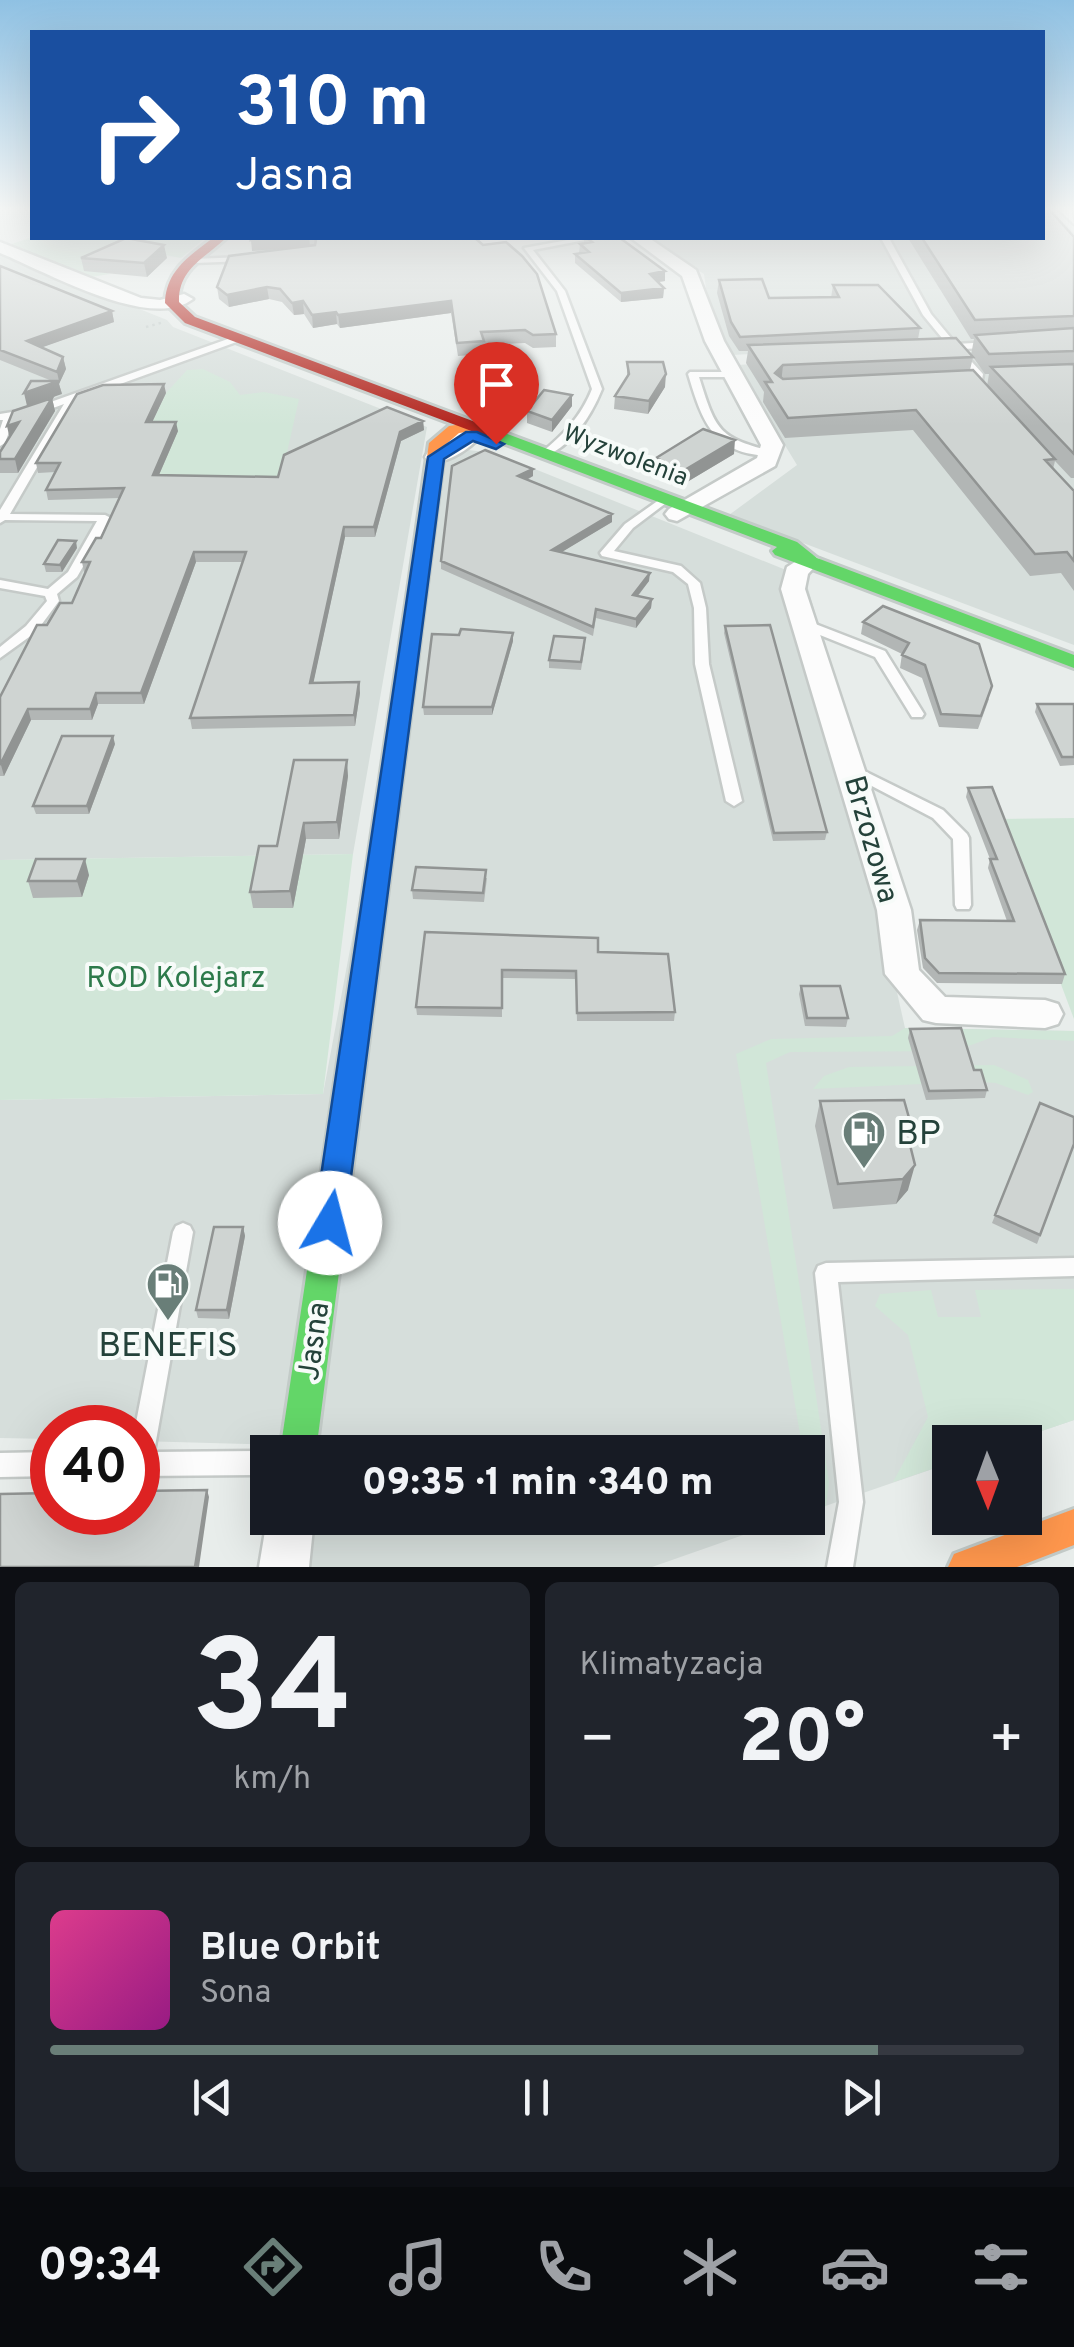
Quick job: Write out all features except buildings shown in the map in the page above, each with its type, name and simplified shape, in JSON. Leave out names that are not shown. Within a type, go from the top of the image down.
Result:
[{"type":"street","points":[[84,280],[142,304],[171,304],[177,280]]},
{"type":"street","points":[[672,506],[767,461],[772,445],[695,298],[691,280]]},
{"type":"street","name":"Wyzwolenia","points":[[171,304],[184,316],[468,431],[800,549],[809,560],[1074,662]]},
{"type":"street","name":"Wyzwolenia","points":[[468,431],[546,454],[672,506]]},
{"type":"street","name":"Jasna","points":[[300,1435],[436,457],[440,438],[468,431]]},
{"type":"street","name":"Brzozowa","points":[[809,560],[796,572],[793,588],[894,910],[902,974],[936,1010],[1045,1014]]},
{"type":"street","points":[[967,1567],[1074,1527]]},
{"type":"street","points":[[284,1567],[288,1535]]},
{"type":"lane","points":[[546,454],[584,416],[597,389],[561,290],[553,280]]},
{"type":"lane","points":[[908,280],[927,315],[978,374],[976,387],[990,402]]},
{"type":"lane","points":[[0,443],[5,418],[239,338]]},
{"type":"lane","points":[[936,348],[994,345]]},
{"type":"lane","points":[[732,364],[693,374],[710,428],[738,447],[771,454]]},
{"type":"lane","points":[[958,383],[997,381]]},
{"type":"lane","points":[[1,518],[73,397]]},
{"type":"lane","points":[[672,506],[629,526],[606,554],[677,569],[694,584],[702,664],[734,801]]},
{"type":"lane","points":[[1,518],[105,518],[72,574],[51,593]]},
{"type":"lane","points":[[0,584],[51,593]]},
{"type":"lane","points":[[0,654],[31,629],[53,601],[51,593]]},
{"type":"lane","points":[[805,624],[880,654],[917,714]]},
{"type":"lane","points":[[852,770],[938,814],[961,838],[964,905]]},
{"type":"lane","points":[[150,1405],[183,1232]]},
{"type":"lane","points":[[840,1567],[851,1502],[826,1272],[1074,1268]]},
{"type":"lane","points":[[160,1464],[250,1463]]},
{"type":"lane","points":[[0,1465],[30,1464]]},
{"type":"path","points":[[146,327],[171,304]]},
{"type":"shaded area","points":[[0,280],[65,280],[427,427],[353,854],[0,860]]},
{"type":"shaded area","points":[[705,280],[1074,280],[1074,337],[732,355],[708,302]]},
{"type":"shaded area","points":[[1074,346],[1074,645],[729,515],[797,465],[736,365]]},
{"type":"shaded area","points":[[468,450],[495,453],[786,570],[807,585],[858,762],[878,907],[905,1028],[1074,1031],[1074,1420],[1042,1431],[1042,1425],[932,1425],[932,1469],[825,1506],[825,1435],[250,1435],[250,1444],[160,1442],[160,1405],[30,1405],[30,1439],[0,1438],[0,1100],[323,1094],[441,462]]},
{"type":"shaded area","points":[[267,1535],[743,1535],[652,1567],[263,1567]]},
{"type":"green space","points":[[203,369],[230,382],[240,395],[264,392],[299,399],[281,479],[156,481],[148,431],[166,393],[187,370]]},
{"type":"green space","points":[[1074,818],[1074,1019],[999,819]]},
{"type":"green space","name":"ROD Kolejarz","points":[[353,854],[323,1094],[0,1100],[0,860]]},
{"type":"green space","points":[[905,1028],[1074,1031],[1074,1041],[993,1037],[955,1051],[790,1052],[766,1063],[822,1435],[800,1435],[736,1054],[771,1039],[892,1036]]},
{"type":"green space","points":[[994,1065],[1028,1080],[1033,1092],[1028,1095],[996,1083],[921,1078],[922,1084],[813,1089],[824,1076],[849,1067]]},
{"type":"green space","points":[[1074,1289],[1074,1420],[1042,1431],[1042,1425],[932,1425],[932,1469],[893,1482],[928,1417],[908,1335],[875,1306],[880,1294],[931,1290],[938,1317],[981,1317],[975,1290]]},
{"type":"green space","points":[[825,1455],[829,1482],[825,1506]]},
{"type":"traffic: fast","points":[[488,432],[791,546],[809,560]]},
{"type":"traffic: fast","points":[[781,551],[1074,662]]},
{"type":"traffic: fast","points":[[300,1435],[419,577]]},
{"type":"traffic: slow","points":[[419,577],[437,443],[455,429],[476,427]]},
{"type":"traffic: slow","points":[[967,1567],[1074,1527]]},
{"type":"traffic: jam","points":[[176,280],[172,303],[190,320],[488,432]]},
{"type":"place","name":"BP","points":[[864,1170]]},
{"type":"place","name":"BENEFIS","points":[[168,1322]]},
{"type":"route","points":[[330,1223],[436,457],[472,436],[496,444]]}]
